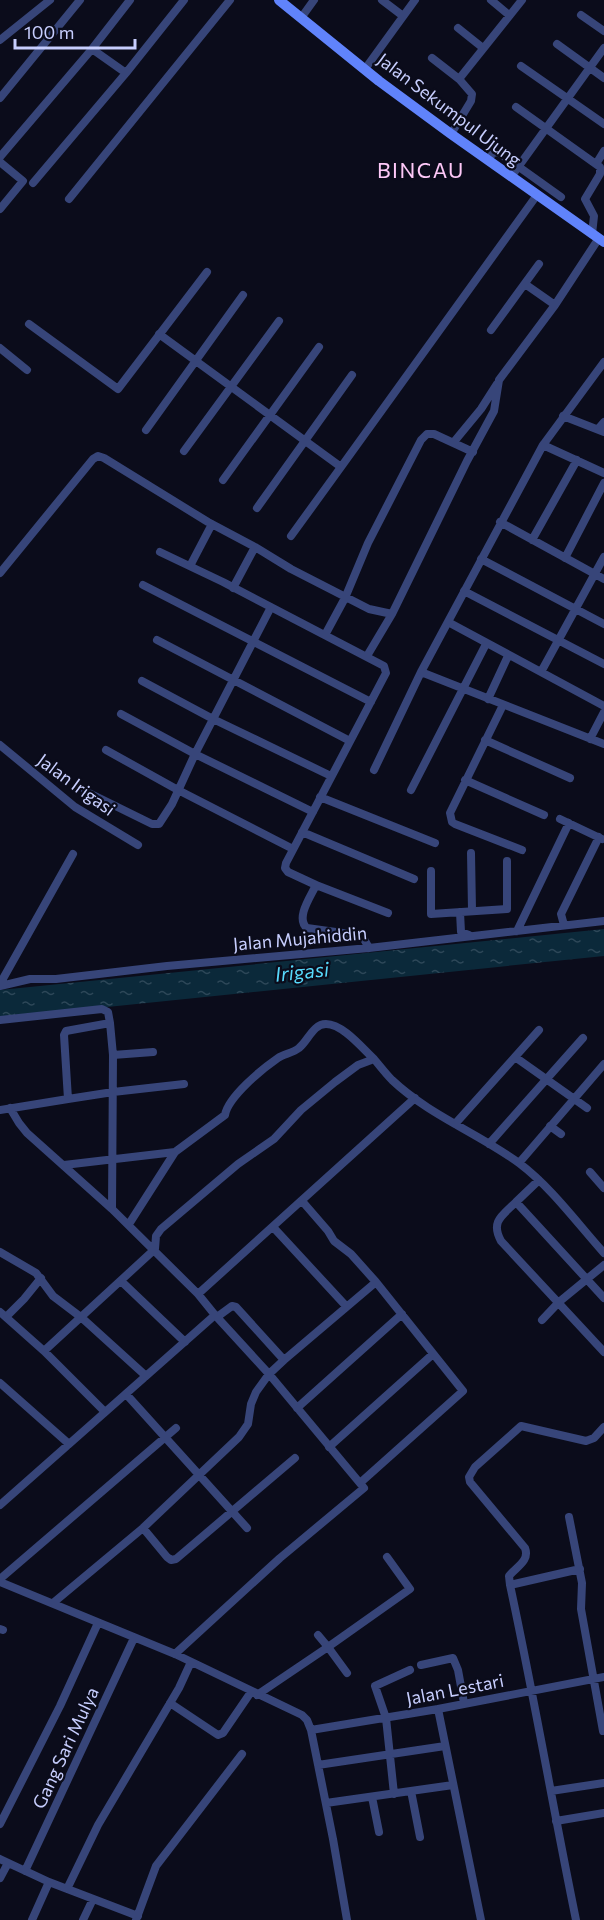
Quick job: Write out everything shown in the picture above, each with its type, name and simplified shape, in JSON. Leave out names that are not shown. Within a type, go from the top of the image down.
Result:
[{"type":"main road","name":"Jalan Sekumpul Ujung","points":[[279,0],[451,134],[598,238]]},
{"type":"street","points":[[0,40],[50,0]]},
{"type":"street","points":[[0,98],[80,0]]},
{"type":"street","points":[[0,157],[92,49],[130,0]]},
{"type":"street","points":[[33,183],[184,0]]},
{"type":"street","points":[[69,199],[230,0]]},
{"type":"street","points":[[301,18],[314,0]]},
{"type":"street","points":[[382,0],[403,16]]},
{"type":"street","points":[[365,69],[415,0]]},
{"type":"street","points":[[491,0],[509,15]]},
{"type":"street","points":[[459,79],[522,0]]},
{"type":"street","points":[[581,15],[604,31]]},
{"type":"street","points":[[458,28],[483,48]]},
{"type":"street","points":[[557,44],[604,78]]},
{"type":"street","points":[[511,177],[604,48]]},
{"type":"street","points":[[92,49],[126,73]]},
{"type":"street","points":[[432,58],[459,79],[472,93],[471,101],[451,134]]},
{"type":"street","points":[[521,66],[604,124]]},
{"type":"street","points":[[453,443],[481,409],[499,380],[555,305],[598,238],[594,216],[585,200],[601,169],[516,107]]},
{"type":"street","points":[[596,164],[604,151]]},
{"type":"street","points":[[488,160],[496,152],[561,197]]},
{"type":"street","points":[[0,162],[23,181],[0,209]]},
{"type":"street","points":[[291,536],[537,195]]},
{"type":"street","points":[[491,330],[539,264]]},
{"type":"street","points":[[29,324],[118,389],[207,272]]},
{"type":"street","points":[[525,284],[555,305]]},
{"type":"street","points":[[146,430],[243,295]]},
{"type":"street","points":[[184,451],[279,321]]},
{"type":"street","points":[[159,334],[341,467]]},
{"type":"street","points":[[223,480],[319,347]]},
{"type":"street","points":[[0,348],[27,370]]},
{"type":"street","points":[[374,770],[421,672],[543,444],[604,362]]},
{"type":"street","points":[[256,507],[352,375]]},
{"type":"street","points":[[367,656],[392,614],[494,411],[499,380]]},
{"type":"street","points":[[563,416],[601,431],[604,422]]},
{"type":"street","points":[[325,635],[345,598],[368,543],[421,440],[427,434],[434,434],[472,452]]},
{"type":"street","points":[[543,444],[604,473]]},
{"type":"street","points":[[0,573],[93,459],[98,456],[212,524],[345,598],[369,609],[392,614]]},
{"type":"street","points":[[532,540],[577,460]]},
{"type":"street","points":[[565,558],[604,483]]},
{"type":"street","points":[[500,522],[604,579]]},
{"type":"street","points":[[190,566],[212,524]]},
{"type":"street","points":[[233,588],[255,546]]},
{"type":"street","points":[[160,552],[367,656],[380,663],[386,670],[285,868],[288,872],[316,885],[388,913]]},
{"type":"street","points":[[541,672],[604,557]]},
{"type":"street","points":[[481,559],[604,624]]},
{"type":"street","points":[[143,585],[370,702]]},
{"type":"street","points":[[464,591],[604,664]]},
{"type":"street","points":[[85,790],[156,825],[164,819],[271,607]]},
{"type":"street","points":[[448,622],[604,706]]},
{"type":"street","points":[[157,640],[350,741]]},
{"type":"street","points":[[411,790],[486,644]]},
{"type":"street","points":[[488,699],[508,656]]},
{"type":"street","points":[[421,672],[604,744]]},
{"type":"street","points":[[142,681],[331,777]]},
{"type":"street","points":[[503,705],[450,813],[452,822],[522,850]]},
{"type":"street","points":[[590,739],[604,712]]},
{"type":"street","points":[[121,714],[195,754],[313,812]]},
{"type":"street","points":[[485,740],[570,778]]},
{"type":"street","name":"Jalan Irigasi","points":[[0,745],[75,807],[138,845]]},
{"type":"street","points":[[106,750],[293,849]]},
{"type":"street","points":[[465,780],[544,815]]},
{"type":"street","points":[[320,797],[435,843]]},
{"type":"street","points":[[560,819],[602,839],[561,914],[564,925]]},
{"type":"street","points":[[517,931],[568,823]]},
{"type":"street","points":[[302,832],[414,879]]},
{"type":"street","points":[[471,853],[472,910]]},
{"type":"street","points":[[0,985],[73,854]]},
{"type":"street","points":[[431,871],[431,914],[507,909],[507,861]]},
{"type":"street","points":[[316,885],[304,913],[303,925],[307,928],[357,935],[364,939],[369,948]]},
{"type":"street","points":[[460,912],[462,932],[470,936]]},
{"type":"street","name":"Jalan Mujahiddin","points":[[0,985],[30,979],[56,979],[178,965],[369,948],[604,921]]},
{"type":"street","points":[[0,1020],[102,1009],[108,1012],[113,1055],[112,1209]]},
{"type":"street","points":[[68,1100],[65,1032],[70,1029],[110,1023]]},
{"type":"street","points":[[129,1224],[175,1152],[225,1115],[226,1107],[231,1100],[267,1066],[298,1048],[318,1026],[329,1024],[354,1040],[393,1081],[415,1098],[489,1144],[539,1180],[604,1253]]},
{"type":"street","points":[[455,1124],[539,1030]]},
{"type":"street","points":[[489,1144],[583,1038]]},
{"type":"street","points":[[113,1055],[153,1052]]},
{"type":"street","points":[[515,1057],[586,1108]]},
{"type":"street","points":[[44,1351],[155,1249],[156,1236],[161,1228],[238,1164],[274,1138],[301,1110],[335,1082],[358,1065],[374,1059]]},
{"type":"street","points":[[519,1164],[573,1098],[602,1068]]},
{"type":"street","points":[[0,1110],[113,1092],[184,1084]]},
{"type":"street","points":[[198,1294],[415,1098]]},
{"type":"street","points":[[10,1108],[27,1133],[129,1224],[198,1294],[269,1374],[364,1488],[280,1558],[175,1654]]},
{"type":"street","points":[[550,1125],[561,1134]]},
{"type":"street","points":[[64,1166],[175,1152]]},
{"type":"street","points":[[590,1172],[604,1188]]},
{"type":"street","points":[[539,1180],[500,1218],[496,1232],[501,1241],[604,1352]]},
{"type":"street","points":[[302,1201],[334,1241],[351,1254],[376,1282],[463,1390],[360,1483]]},
{"type":"street","points":[[516,1202],[604,1298]]},
{"type":"street","points":[[273,1227],[346,1306]]},
{"type":"street","points":[[0,1252],[41,1278],[53,1296],[82,1318],[146,1376]]},
{"type":"street","points":[[542,1320],[559,1302],[604,1265]]},
{"type":"street","points":[[41,1278],[24,1299],[3,1315],[44,1351],[105,1412]]},
{"type":"street","points":[[121,1281],[185,1342]]},
{"type":"street","points":[[53,1603],[143,1528],[246,1429],[253,1398],[269,1374],[376,1282]]},
{"type":"street","points":[[0,1505],[185,1342],[232,1306],[236,1307],[284,1360]]},
{"type":"street","points":[[297,1407],[402,1314]]},
{"type":"street","points":[[329,1447],[433,1354]]},
{"type":"street","points":[[0,1383],[69,1444]]},
{"type":"street","points":[[126,1394],[247,1528]]},
{"type":"street","points":[[576,1920],[510,1585],[509,1576],[526,1559],[527,1554],[525,1548],[470,1482],[470,1474],[509,1434],[521,1426],[586,1441],[594,1438],[604,1427]]},
{"type":"street","points":[[176,1428],[0,1580],[175,1654],[254,1694],[302,1715],[311,1730],[347,1920]]},
{"type":"street","points":[[143,1528],[167,1557],[171,1560],[176,1559],[295,1458]]},
{"type":"street","points":[[569,1517],[580,1569],[583,1592],[581,1609],[603,1731]]},
{"type":"street","points":[[170,1703],[218,1735],[223,1733],[254,1694],[328,1647],[409,1591],[410,1587],[387,1557]]},
{"type":"street","points":[[510,1585],[580,1569]]},
{"type":"street","points":[[0,1824],[60,1706],[98,1623]]},
{"type":"street","points":[[318,1635],[347,1673]]},
{"type":"street","name":"Gang Sari Mulya","points":[[25,1871],[134,1638]]},
{"type":"street","points":[[421,1665],[453,1658],[458,1670],[464,1703]]},
{"type":"street","points":[[67,1889],[106,1811],[170,1703],[191,1662]]},
{"type":"street","points":[[394,1794],[386,1718],[373,1687],[410,1670]]},
{"type":"street","name":"Jalan Lestari","points":[[311,1730],[438,1709],[604,1677]]},
{"type":"street","points":[[438,1709],[481,1920]]},
{"type":"street","points":[[318,1765],[445,1746]]},
{"type":"street","points":[[0,1878],[4,1861],[137,1918],[156,1866],[242,1754]]},
{"type":"street","points":[[551,1791],[604,1783]]},
{"type":"street","points":[[326,1803],[453,1785]]},
{"type":"street","points":[[411,1791],[420,1836]]},
{"type":"street","points":[[372,1797],[379,1832]]},
{"type":"street","points":[[556,1821],[604,1813]]},
{"type":"street","points":[[32,1920],[49,1882]]},
{"type":"street","points":[[83,1920],[93,1899]]},
{"type":"water","name":"Irigasi","points":[[604,929],[604,956],[0,1018],[0,990]]},
{"type":"district","name":"BINCAU","points":[[421,171]]}]
